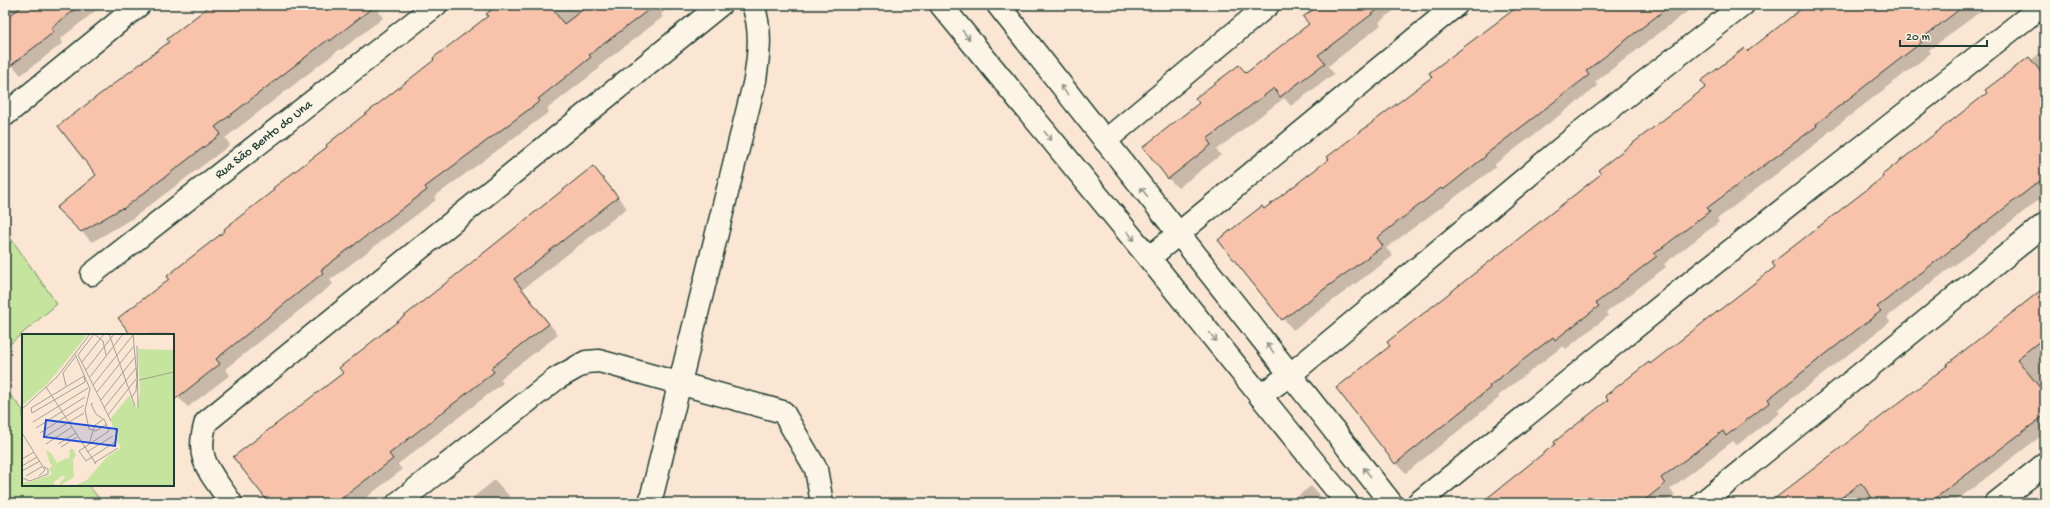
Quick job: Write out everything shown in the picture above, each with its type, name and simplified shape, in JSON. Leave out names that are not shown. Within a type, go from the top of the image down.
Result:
[{"type":"street","points":[[5,116],[140,5]]},
{"type":"street","name":"Rua São Bento do Una","points":[[92,274],[436,5]]},
{"type":"street","points":[[231,503],[205,464],[201,451],[202,436],[206,422],[720,5]]},
{"type":"street","points":[[650,503],[681,384],[755,80],[759,50],[759,22],[753,5]]},
{"type":"street","points":[[941,5],[1149,258],[1347,503]]},
{"type":"street","points":[[998,5],[1177,233],[1291,374],[1391,503]]},
{"type":"street","points":[[1105,141],[1268,5]]},
{"type":"street","points":[[1149,258],[1177,233],[1392,59],[1456,5]]},
{"type":"street","points":[[1260,396],[1291,374],[1589,125],[1743,5]]},
{"type":"street","points":[[1418,503],[1701,274],[2043,5]]},
{"type":"street","points":[[1702,503],[2045,224]]},
{"type":"street","points":[[398,503],[556,379],[586,362],[599,361],[783,412],[816,469],[822,503]]},
{"type":"street","points":[[1996,503],[2045,464]]},
{"type":"green space","points":[[5,230],[57,304],[5,348]]},
{"type":"green space","points":[[5,389],[22,409],[22,486],[89,486],[103,503],[5,503]]},
{"type":"building","points":[[24,5],[81,5],[51,28],[54,32],[5,70],[5,19]]},
{"type":"building","points":[[211,5],[376,5],[330,41],[329,39],[215,127],[221,134],[123,209],[122,208],[81,232],[56,208],[96,175],[58,126],[169,42],[167,39]]},
{"type":"building","points":[[498,5],[549,5],[564,24],[589,5],[655,5],[589,55],[591,57],[538,99],[540,101],[425,187],[427,190],[321,270],[323,273],[216,359],[220,364],[174,400],[174,334],[130,334],[118,318],[169,279],[167,276],[225,231],[224,229],[274,190],[273,188],[327,147],[326,145],[434,60],[433,58],[488,16],[486,14]]},
{"type":"building","points":[[1319,5],[1384,5],[1318,55],[1325,63],[1280,97],[1274,88],[1207,139],[1211,145],[1168,179],[1143,147],[1199,103],[1195,98],[1239,65],[1246,73],[1309,24],[1303,17]]},
{"type":"building","points":[[1520,5],[1671,5],[1586,71],[1589,75],[1485,155],[1486,156],[1443,190],[1441,188],[1377,238],[1383,246],[1282,320],[1218,240],[1262,206],[1264,209],[1329,159],[1327,157],[1432,77],[1429,73]]},
{"type":"building","points":[[1806,5],[1965,5],[1920,40],[1922,42],[1816,124],[1817,126],[1707,208],[1710,211],[1654,254],[1657,256],[1596,303],[1599,306],[1555,340],[1553,337],[1489,386],[1490,388],[1395,464],[1336,388],[1390,346],[1387,342],[1601,174],[1598,170],[1706,87],[1701,81],[1745,48],[1748,51]]},
{"type":"building","points":[[2029,57],[2045,77],[2045,177],[1877,307],[1881,311],[1768,399],[1770,402],[1726,436],[1723,431],[1661,478],[1665,484],[1641,503],[1481,503],[1555,444],[1554,442],[1608,400],[1605,396],[1649,362],[1650,364],[1775,267],[1772,263],[1883,177],[1882,175],[1987,93],[1985,90]]},
{"type":"building","points":[[593,166],[618,197],[514,279],[549,324],[491,368],[494,372],[389,454],[393,459],[336,503],[269,503],[233,457],[343,373],[339,368]]},
{"type":"building","points":[[2045,287],[2045,337],[2017,359],[2045,394],[2045,415],[1929,503],[1876,503],[1861,483],[1834,503],[1769,503],[1948,365],[1947,364]]}]
